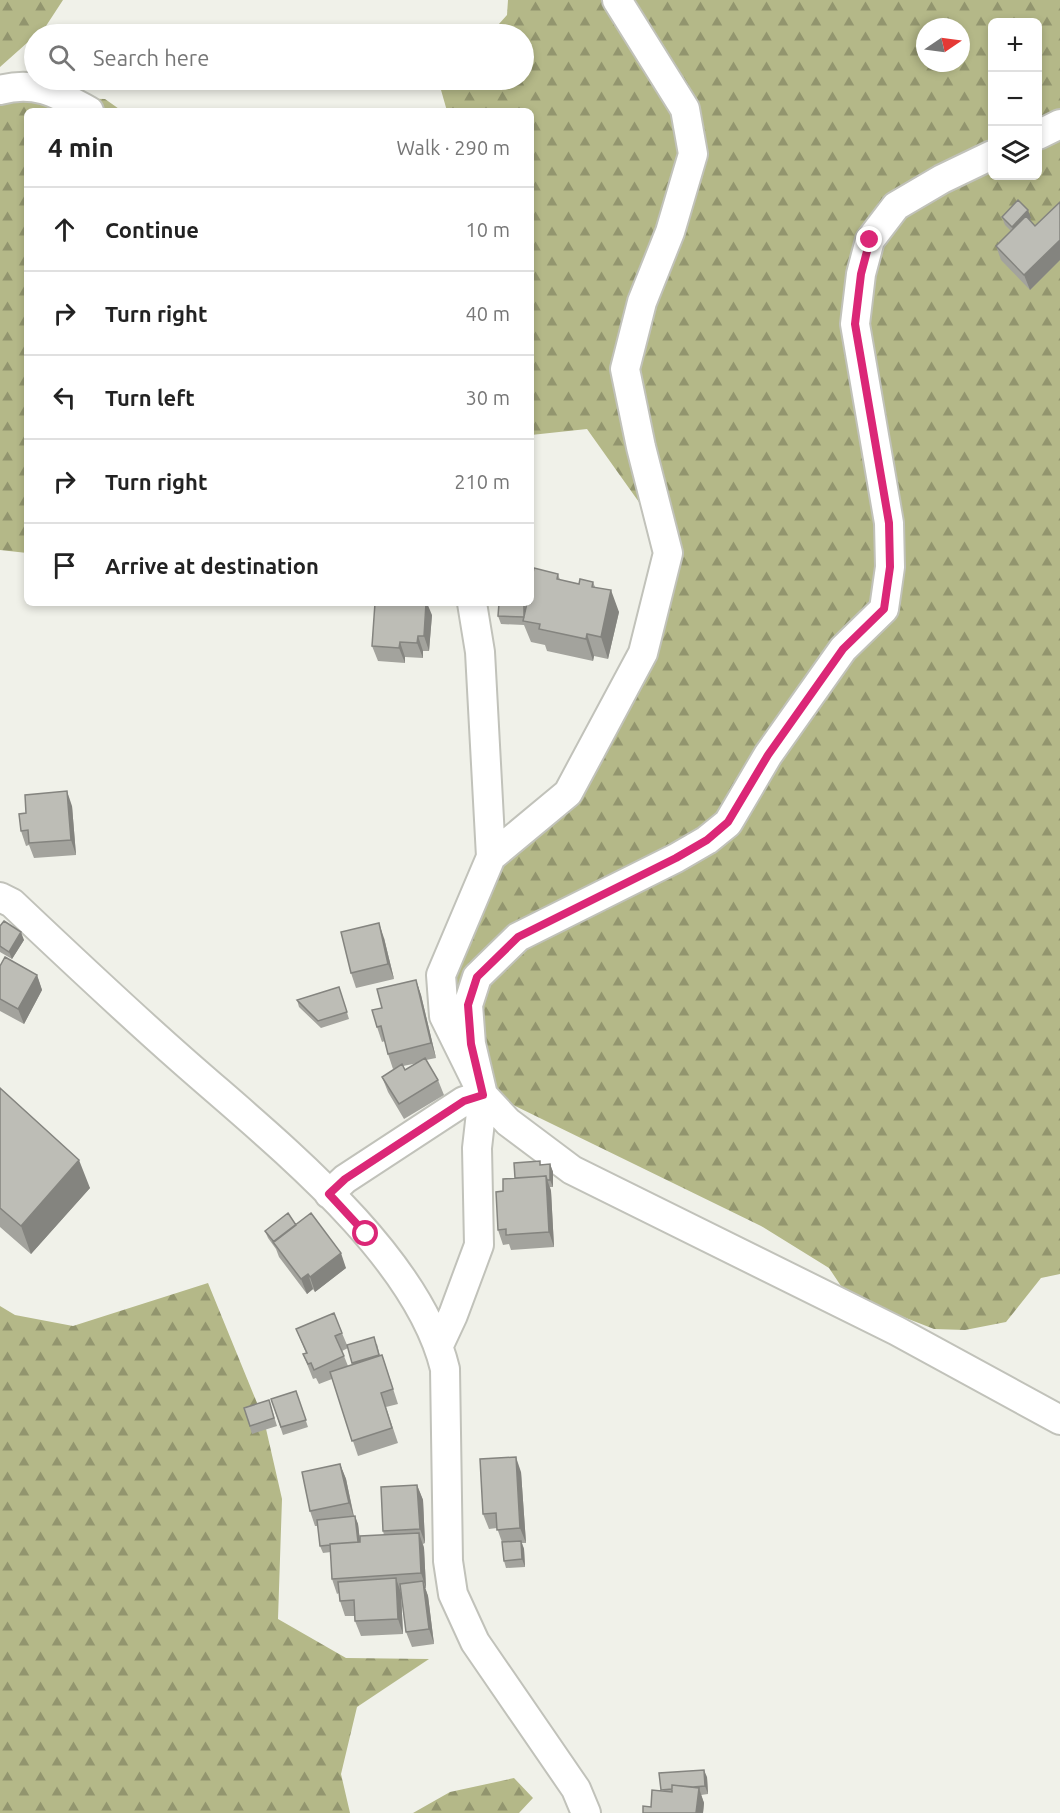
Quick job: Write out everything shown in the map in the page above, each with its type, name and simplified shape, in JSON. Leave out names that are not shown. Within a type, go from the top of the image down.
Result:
[{"type":"street","points":[[491,857],[568,793],[644,653],[668,553],[624,369],[642,302],[666,243],[693,154],[685,109],[617,0]]},
{"type":"street","points":[[0,90],[13,86],[24,87]]},
{"type":"street","points":[[51,90],[84,108]]},
{"type":"street","points":[[1042,133],[1060,124]]},
{"type":"street","points":[[439,1345],[453,1315],[479,1245],[477,1148],[483,1095],[471,1044],[468,1005],[477,977],[518,937],[676,858],[707,840],[728,822],[768,755],[843,649],[884,609],[890,567],[889,523],[855,324],[861,274],[870,240],[896,206],[942,178],[988,157]]},
{"type":"street","points":[[472,606],[480,652],[491,857],[441,975],[444,1016],[483,1095],[508,1122],[572,1170],[897,1331],[1060,1420]]},
{"type":"street","points":[[0,897],[12,903],[329,1194],[366,1234],[414,1295],[439,1345],[445,1370],[448,1561],[453,1594],[475,1642],[576,1789],[586,1813]]},
{"type":"street","points":[[329,1194],[345,1179],[464,1101],[483,1095]]},
{"type":"green space","points":[[0,0],[63,0],[47,24],[24,24],[24,46],[0,67]]},
{"type":"green space","points":[[508,0],[1060,0],[1060,1274],[1041,1278],[1006,1322],[965,1330],[934,1329],[847,1295],[829,1268],[761,1226],[505,1101],[459,1037],[450,982],[503,864],[570,806],[616,735],[655,650],[678,557],[587,429],[534,435],[534,108],[446,108],[441,90],[534,90],[534,24],[499,24],[507,15]]},
{"type":"green space","points":[[0,96],[105,99],[118,108],[24,108],[24,553],[0,550]]},
{"type":"green space","points":[[208,1283],[264,1420],[282,1499],[278,1619],[346,1658],[429,1659],[357,1707],[341,1774],[350,1813],[0,1813],[0,1306],[15,1315],[73,1326]]},
{"type":"green space","points":[[514,1778],[533,1798],[519,1813],[413,1813],[450,1792]]},
{"type":"building","points":[[1018,200],[1028,210],[1012,227],[1002,217]]},
{"type":"building","points":[[1060,202],[1060,240],[1024,275],[996,246],[1026,216],[1035,226]]},
{"type":"building","points":[[534,568],[558,574],[557,579],[579,584],[580,579],[593,582],[592,587],[611,590],[601,637],[587,634],[586,639],[539,629],[540,624],[523,621],[526,606],[534,606]]},
{"type":"building","points":[[375,606],[426,606],[424,636],[418,636],[417,643],[400,642],[399,648],[372,646]]},
{"type":"building","points":[[499,606],[524,606],[524,617],[498,616]]},
{"type":"building","points":[[67,791],[71,840],[29,843],[28,830],[21,831],[19,814],[26,813],[25,795]]},
{"type":"building","points":[[4,921],[21,932],[9,952],[0,946],[0,926]]},
{"type":"building","points":[[379,923],[388,964],[351,973],[341,932]]},
{"type":"building","points":[[5,957],[37,975],[18,1009],[0,999],[0,966]]},
{"type":"building","points":[[416,980],[431,1043],[388,1054],[381,1026],[377,1027],[372,1010],[382,1008],[377,989]]},
{"type":"building","points":[[339,987],[347,1012],[318,1021],[297,1000]]},
{"type":"building","points":[[425,1058],[438,1080],[399,1104],[382,1077],[402,1064],[405,1070]]},
{"type":"building","points":[[0,1088],[79,1160],[21,1226],[0,1208]]},
{"type":"building","points":[[540,1161],[540,1165],[550,1164],[550,1180],[547,1180],[546,1176],[515,1178],[514,1163]]},
{"type":"building","points":[[546,1176],[549,1232],[506,1235],[506,1229],[498,1230],[496,1192],[503,1191],[503,1179]]},
{"type":"building","points":[[288,1213],[296,1225],[274,1242],[265,1231]]},
{"type":"building","points":[[311,1213],[341,1253],[310,1277],[308,1274],[301,1279],[273,1242]]},
{"type":"building","points":[[334,1313],[342,1333],[335,1336],[344,1356],[314,1370],[303,1354],[307,1353],[296,1329]]},
{"type":"building","points":[[374,1337],[379,1355],[352,1363],[347,1345]]},
{"type":"building","points":[[382,1355],[393,1389],[381,1393],[392,1428],[352,1441],[330,1372]]},
{"type":"building","points":[[296,1391],[306,1420],[281,1427],[271,1399]]},
{"type":"building","points":[[269,1400],[274,1418],[250,1426],[244,1408]]},
{"type":"building","points":[[516,1457],[520,1528],[497,1530],[496,1513],[483,1514],[480,1459]]},
{"type":"building","points":[[340,1464],[349,1503],[310,1511],[302,1472]]},
{"type":"building","points":[[417,1485],[420,1529],[383,1531],[381,1487]]},
{"type":"building","points":[[355,1516],[358,1542],[320,1546],[317,1520]]},
{"type":"building","points":[[419,1533],[421,1573],[332,1579],[330,1544],[360,1542],[360,1536]]},
{"type":"building","points":[[521,1541],[522,1559],[504,1561],[502,1542]]},
{"type":"building","points":[[396,1578],[398,1619],[355,1621],[354,1600],[340,1601],[338,1582]]},
{"type":"building","points":[[423,1581],[429,1629],[406,1632],[400,1584]]},
{"type":"building","points":[[704,1770],[705,1786],[672,1785],[672,1789],[661,1790],[659,1773]]},
{"type":"building","points":[[672,1785],[699,1788],[696,1813],[643,1813],[643,1806],[651,1807],[652,1790],[672,1792]]},
{"type":"route","points":[[366,1234],[329,1194],[345,1179],[464,1101],[483,1095],[471,1044],[468,1005],[477,977],[518,937],[676,858],[707,840],[728,822],[768,755],[843,649],[884,609],[890,567],[889,523],[855,324],[861,274],[870,240]]}]
